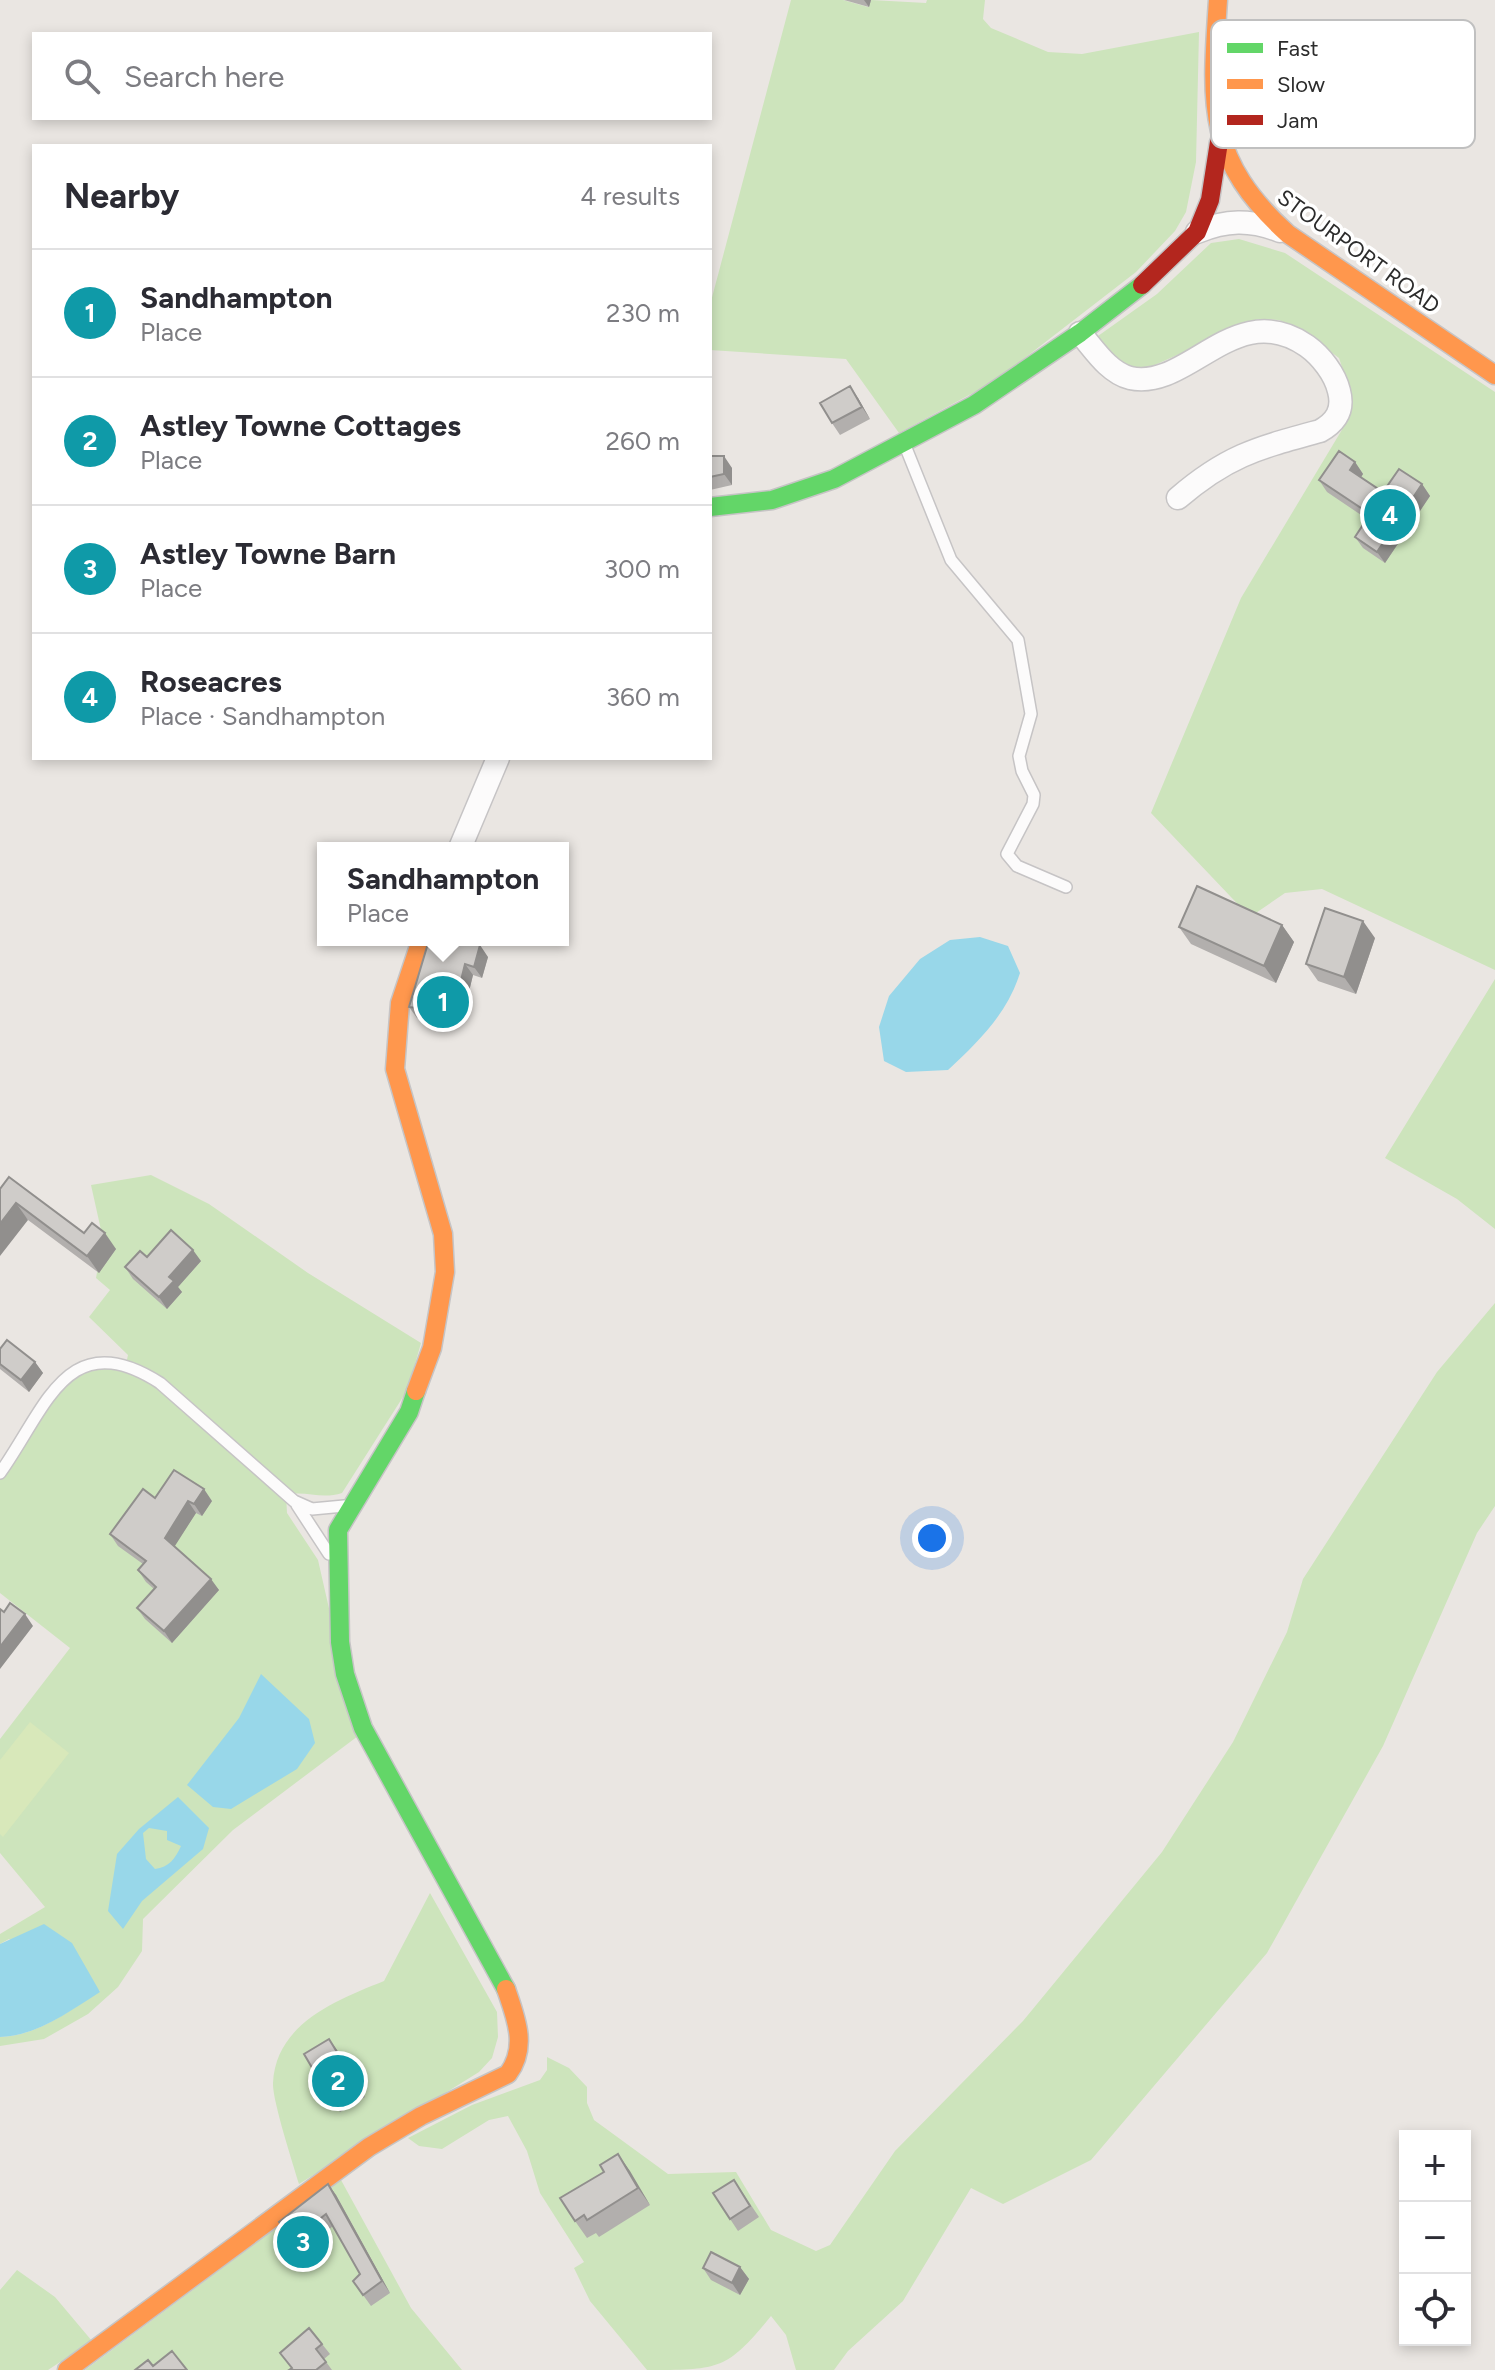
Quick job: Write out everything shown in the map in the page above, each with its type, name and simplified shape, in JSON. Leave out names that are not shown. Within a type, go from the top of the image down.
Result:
[{"type":"street","name":"STOURPORT ROAD","points":[[1217,20],[1218,0]]},
{"type":"street","points":[[712,507],[801,493],[904,442],[1008,384],[1080,333],[1140,287],[1197,232],[1210,200],[1218,148]]},
{"type":"street","name":"STOURPORT ROAD","points":[[1222,148],[1251,199],[1288,234],[1495,375]]},
{"type":"street","points":[[1197,232],[1227,222],[1244,221],[1288,234]]},
{"type":"street","points":[[1080,333],[1115,372],[1134,379],[1164,373],[1264,329],[1277,330],[1299,341],[1311,349],[1331,373],[1340,396],[1340,411],[1331,425],[1240,455],[1206,474],[1178,498]]},
{"type":"street","points":[[463,842],[497,760]]},
{"type":"street","points":[[67,2370],[369,2147],[421,2116],[493,2084],[508,2074],[517,2062],[520,2031],[505,1984],[373,1746],[354,1704],[340,1642],[338,1530],[409,1412],[432,1348],[445,1272],[443,1234],[395,1069],[397,1013],[419,946]]},
{"type":"lane","points":[[904,442],[951,560],[1018,640],[1031,714],[1019,756],[1022,771],[1034,795],[1033,804],[1007,854],[1017,866],[1066,887]]},
{"type":"lane","points":[[0,1473],[62,1381],[90,1364],[113,1361],[139,1370],[160,1383],[294,1501],[315,1528],[337,1572]]},
{"type":"lane","points":[[294,1501],[326,1510],[352,1503]]},
{"type":"green space","points":[[791,0],[843,0],[868,7],[871,0],[926,3],[927,0],[985,0],[983,19],[991,28],[1048,52],[1082,54],[1199,32],[1196,162],[1186,212],[1175,231],[1136,272],[995,381],[899,433],[846,359],[712,350],[712,297]]},
{"type":"green space","points":[[1239,239],[1285,253],[1495,392],[1495,970],[1322,889],[1285,893],[1250,917],[1151,813],[1241,598],[1346,423],[1345,376],[1339,358],[1304,332],[1279,320],[1258,319],[1148,368],[1132,370],[1109,352],[1098,336],[1157,294],[1211,243]]},
{"type":"green space","points":[[1495,979],[1495,1229],[1457,1199],[1385,1158]]},
{"type":"green space","points":[[151,1175],[209,1204],[308,1273],[421,1343],[408,1389],[342,1493],[327,1496],[286,1495],[287,1513],[318,1560],[358,1736],[233,1830],[143,1919],[142,1951],[118,1987],[88,2014],[44,2039],[0,2046],[0,2037],[14,2036],[40,2027],[100,1991],[9,1939],[0,1944],[0,1934],[45,1907],[0,1853],[0,1739],[70,1648],[0,1593],[0,1473],[76,1370],[126,1364],[128,1355],[89,1317],[110,1290],[96,1278],[103,1239],[91,1185]]},
{"type":"green space","points":[[1495,1303],[1495,1506],[1477,1533],[1383,1746],[1267,1953],[1091,2160],[1003,2204],[971,2188],[903,2301],[848,2351],[834,2370],[796,2370],[786,2335],[771,2316],[743,2347],[720,2363],[691,2369],[647,2370],[590,2301],[574,2268],[584,2262],[540,2193],[527,2151],[508,2116],[489,2120],[442,2149],[419,2146],[408,2138],[472,2105],[540,2080],[547,2070],[547,2057],[569,2068],[587,2087],[587,2103],[594,2120],[668,2174],[736,2172],[771,2230],[816,2251],[830,2245],[895,2151],[1023,2021],[1162,1852],[1233,1742],[1287,1632],[1303,1579],[1437,1372]]},
{"type":"green space","points":[[30,1722],[69,1753],[3,1837],[0,1834],[0,1760]]},
{"type":"green space","points":[[430,1893],[497,2012],[498,2037],[492,2058],[479,2072],[299,2184],[283,2132],[273,2083],[285,2044],[297,2029],[329,2006],[384,1981]]},
{"type":"green space","points":[[341,2180],[411,2308],[462,2370],[85,2370]]},
{"type":"green space","points":[[17,2270],[55,2297],[92,2341],[48,2370],[0,2370],[0,2290]]},
{"type":"water","points":[[980,937],[1008,946],[1020,973],[1008,1001],[991,1026],[948,1070],[906,1072],[884,1061],[879,1027],[889,996],[920,959],[950,940]]},
{"type":"water","points":[[261,1674],[309,1719],[315,1743],[297,1769],[231,1809],[213,1807],[187,1785],[239,1718]]},
{"type":"water","points":[[178,1797],[209,1828],[203,1849],[142,1901],[123,1929],[108,1911],[117,1854],[139,1829]],"holes":[[[149,1828],[167,1831],[167,1840],[181,1846],[171,1862],[155,1869],[146,1859],[143,1833]]]},
{"type":"water","points":[[44,1924],[72,1943],[100,1992],[40,2027],[14,2036],[0,2037],[0,1944]]},
{"type":"building","points":[[850,386],[862,407],[832,423],[820,403]]},
{"type":"building","points":[[1339,451],[1355,462],[1350,470],[1383,492],[1399,469],[1422,484],[1377,552],[1355,537],[1370,514],[1319,480]]},
{"type":"building","points":[[712,456],[724,456],[724,474],[712,477]]},
{"type":"building","points":[[1197,886],[1282,925],[1264,966],[1179,927]]},
{"type":"building","points":[[1325,908],[1363,921],[1344,977],[1306,964]]},
{"type":"building","points":[[427,946],[480,946],[474,967],[465,964],[453,1013],[409,1007]]},
{"type":"building","points":[[9,1177],[84,1233],[92,1223],[105,1233],[87,1256],[16,1203],[0,1224],[0,1189]]},
{"type":"building","points":[[171,1230],[193,1250],[169,1277],[174,1281],[159,1297],[125,1267],[140,1251],[147,1257]]},
{"type":"building","points":[[7,1340],[35,1362],[21,1380],[0,1364],[0,1349]]},
{"type":"building","points":[[174,1470],[204,1489],[194,1504],[188,1501],[165,1538],[211,1579],[164,1631],[137,1608],[156,1587],[138,1570],[146,1561],[110,1534],[143,1489],[155,1498]]},
{"type":"building","points":[[10,1603],[25,1614],[0,1647],[0,1609],[4,1612]]},
{"type":"building","points":[[329,2039],[357,2085],[331,2100],[304,2054]]},
{"type":"building","points":[[618,2154],[638,2188],[587,2220],[584,2215],[575,2221],[560,2198],[604,2172],[600,2165]]},
{"type":"building","points":[[734,2180],[750,2206],[730,2219],[713,2193]]},
{"type":"building","points":[[328,2184],[382,2281],[363,2295],[353,2281],[360,2274],[326,2214],[293,2240],[279,2222]]},
{"type":"building","points":[[711,2252],[740,2267],[732,2283],[703,2268]]},
{"type":"building","points":[[309,2328],[322,2344],[316,2349],[326,2362],[316,2370],[289,2370],[292,2368],[280,2353]]},
{"type":"building","points":[[172,2351],[187,2370],[135,2370],[148,2360],[153,2366]]},
{"type":"traffic: fast","points":[[712,507],[772,500],[834,479],[974,405],[1080,333],[1142,285]]},
{"type":"traffic: fast","points":[[416,1391],[409,1412],[338,1530],[340,1642],[345,1674],[363,1728],[506,1989]]},
{"type":"traffic: slow","points":[[1217,20],[1218,0]]},
{"type":"traffic: slow","points":[[1226,148],[1241,180],[1261,207],[1288,234],[1495,375]]},
{"type":"traffic: slow","points":[[416,1391],[432,1348],[445,1272],[443,1234],[395,1069],[400,1003],[419,946]]},
{"type":"traffic: slow","points":[[67,2370],[369,2147],[421,2116],[508,2074],[518,2053],[519,2043],[506,1989]]},
{"type":"traffic: jam","points":[[1142,285],[1197,232],[1210,200],[1218,148]]},
{"type":"place","name":"Roseacres","points":[[1390,515]]},
{"type":"place","name":"Sandhampton","points":[[443,1002]]},
{"type":"place","name":"Astley Towne Cottages","points":[[338,2081]]},
{"type":"place","name":"Astley Towne Barn","points":[[303,2242]]}]
